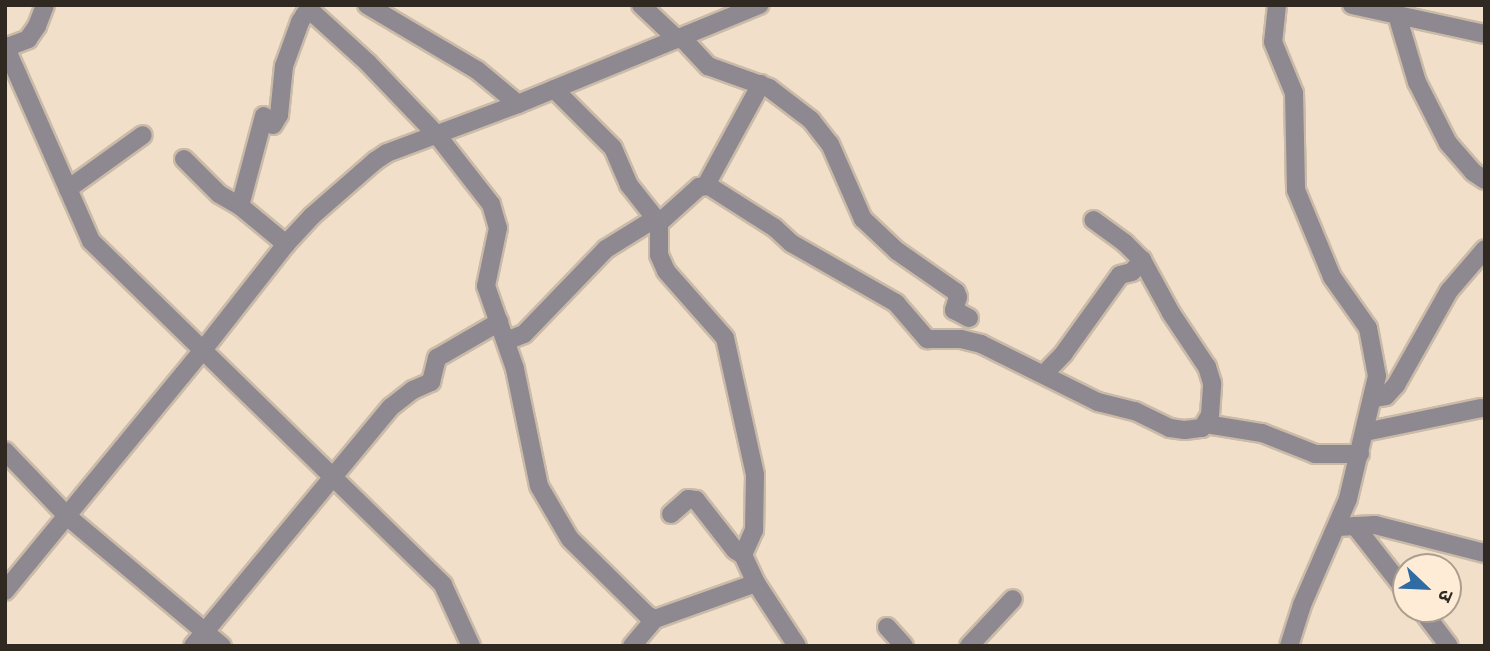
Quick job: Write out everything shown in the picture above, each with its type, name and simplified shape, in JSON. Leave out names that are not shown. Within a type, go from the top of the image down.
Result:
[{"type":"street","points":[[45,5],[28,39],[5,47],[91,241],[443,585],[471,646]]},
{"type":"street","points":[[367,5],[477,71],[518,104]]},
{"type":"street","points":[[641,5],[708,66],[761,84],[785,99],[825,136],[857,211],[870,228],[956,292],[958,297],[954,310],[969,318]]},
{"type":"street","points":[[5,591],[68,517],[286,244],[312,216],[375,161],[387,153],[518,104],[759,5]]},
{"type":"street","points":[[1277,5],[1273,42],[1295,100],[1296,190],[1332,276],[1368,328],[1377,376],[1346,526],[1302,605],[1289,646]]},
{"type":"street","points":[[1352,5],[1485,34]]},
{"type":"street","points":[[240,206],[269,121],[279,115],[284,66],[300,22],[305,14],[312,12],[368,63],[437,135],[484,192],[495,214],[498,238],[486,285],[506,341],[543,494],[577,548],[647,615],[655,619]]},
{"type":"street","points":[[1397,15],[1417,82],[1448,143],[1485,180]]},
{"type":"street","points":[[506,341],[524,334],[606,249],[657,220],[699,187],[706,185],[761,84]]},
{"type":"street","points":[[554,89],[613,148],[629,185],[657,220],[659,256],[666,271],[721,331],[727,345],[755,475],[754,530],[743,555]]},
{"type":"street","points":[[68,189],[142,135]]},
{"type":"street","points":[[184,159],[219,194],[240,206],[286,244]]},
{"type":"street","points":[[706,185],[775,228],[791,243],[896,303],[927,339],[967,340],[981,344],[1098,402],[1135,411],[1170,428],[1193,430],[1206,424],[1262,433],[1315,454],[1360,454]]},
{"type":"street","points":[[1093,220],[1131,248],[1142,260],[1171,313],[1207,367],[1212,383],[1210,415],[1206,424]]},
{"type":"street","points":[[1374,398],[1386,396],[1396,385],[1449,291],[1485,248]]},
{"type":"street","points":[[1044,374],[1064,353],[1120,275],[1132,272],[1142,260]]},
{"type":"street","points":[[193,646],[391,407],[413,390],[431,382],[437,358],[499,322]]},
{"type":"street","points":[[1365,432],[1481,408]]},
{"type":"street","points":[[5,451],[68,517],[222,646]]},
{"type":"street","points":[[671,514],[688,499],[696,499],[735,550],[743,555],[757,583],[797,646]]},
{"type":"street","points":[[1346,526],[1384,527],[1485,553]]},
{"type":"street","points":[[1346,526],[1392,576]]},
{"type":"street","points":[[632,646],[655,619],[757,583]]},
{"type":"street","points":[[969,646],[1013,599]]},
{"type":"street","points":[[1432,623],[1449,646]]},
{"type":"street","points":[[887,627],[904,646]]}]
